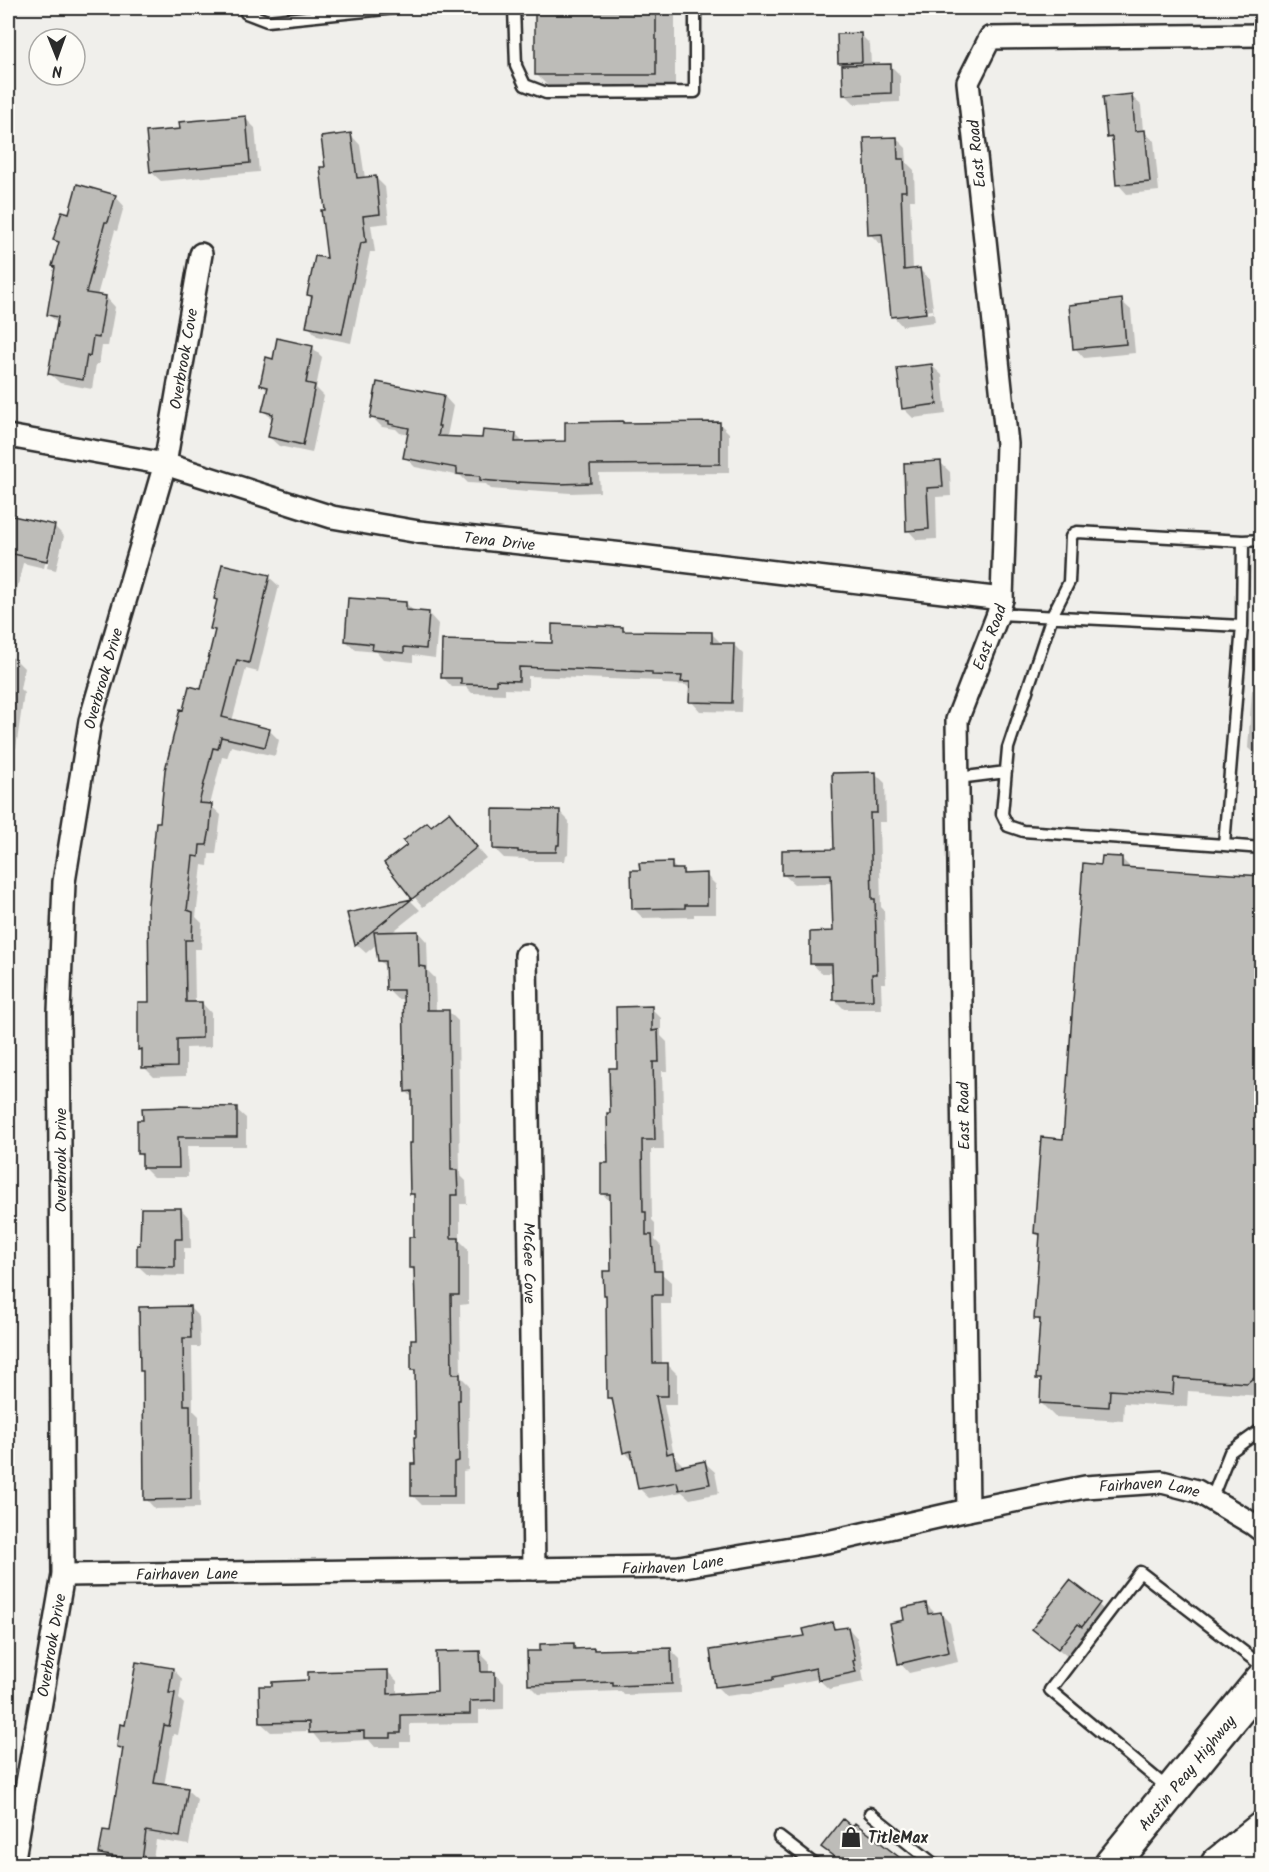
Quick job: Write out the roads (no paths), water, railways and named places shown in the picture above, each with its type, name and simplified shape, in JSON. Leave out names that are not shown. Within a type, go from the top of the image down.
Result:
[{"type":"main road","name":"Austin Peay Highway","points":[[1112,1864],[1262,1680]]},
{"type":"main road","points":[[1218,1864],[1262,1828]]},
{"type":"street","name":"East Road","points":[[968,1510],[957,720],[1000,606],[1007,444],[968,82],[990,38],[1262,35]]},
{"type":"street","name":"Overbrook Cove","points":[[165,464],[201,254]]},
{"type":"street","name":"Tena Drive","points":[[8,436],[165,464],[332,517],[419,532],[623,554],[1000,606]]},
{"type":"street","name":"Overbrook Drive","points":[[13,1864],[63,1575],[59,1012],[64,882],[90,721],[165,464]]},
{"type":"street","name":"McGee Cove","points":[[526,955],[534,1569]]},
{"type":"street","name":"Fairhaven Lane","points":[[63,1575],[679,1567],[832,1541],[968,1510],[1085,1487],[1162,1482],[1197,1491],[1262,1531]]},
{"type":"lane","points":[[244,8],[246,13],[267,21],[395,8]]},
{"type":"lane","points":[[514,8],[516,66],[525,85],[546,93],[695,92],[695,8]]},
{"type":"lane","points":[[1262,540],[1243,542],[1074,533],[1071,537],[1069,582],[1052,616],[1008,748],[1002,814],[1008,826],[1023,831],[1262,848]]},
{"type":"lane","points":[[1224,845],[1242,626],[1243,542]]},
{"type":"lane","points":[[1000,606],[1052,616],[1242,626]]},
{"type":"lane","points":[[958,778],[1006,772]]},
{"type":"lane","points":[[1211,1500],[1230,1452],[1262,1429]]},
{"type":"lane","points":[[1172,1792],[1050,1690],[1140,1572],[1262,1666]]},
{"type":"lane","points":[[870,1813],[934,1864]]},
{"type":"lane","points":[[780,1837],[814,1864]]},
{"type":"place","name":"TitleMax","points":[[851,1837]]}]
